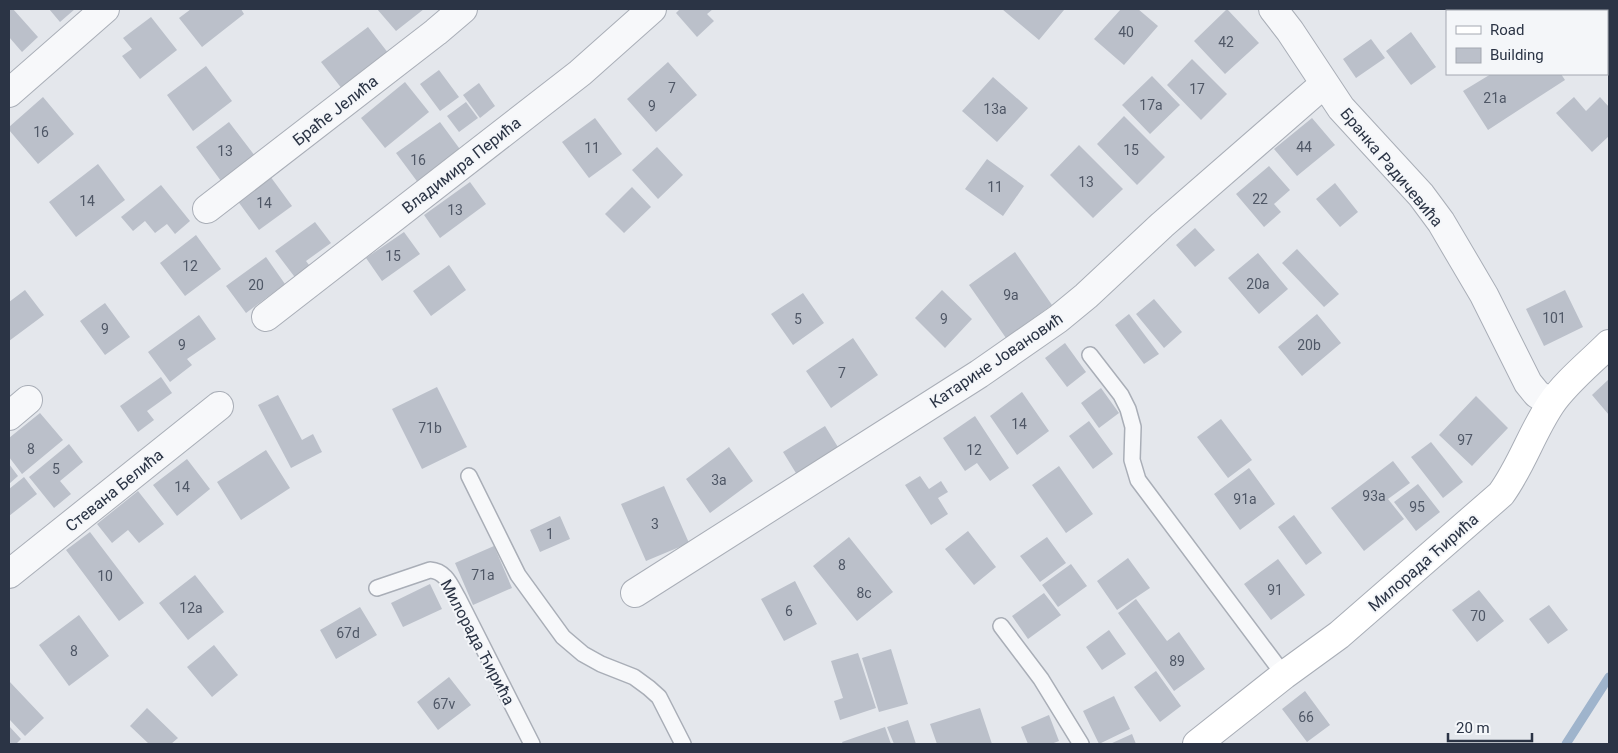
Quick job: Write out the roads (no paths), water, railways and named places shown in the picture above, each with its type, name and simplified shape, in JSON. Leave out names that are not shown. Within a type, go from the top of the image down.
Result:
[{"type":"street","points":[[9,92],[105,9]]},
{"type":"street","name":"Браће Јелића","points":[[207,209],[436,32],[463,9]]},
{"type":"street","name":"Владимира Перића","points":[[266,317],[580,73],[652,9]]},
{"type":"street","name":"Бранка Радичевића","points":[[1273,9],[1290,31],[1341,108],[1420,195],[1440,222],[1484,295],[1528,383],[1537,394],[1551,403]]},
{"type":"street","name":"Катарине Јовановић","points":[[635,593],[979,374],[1058,319],[1086,296],[1162,225],[1324,84]]},
{"type":"street","name":"Милорада Ћирића","points":[[1197,744],[1284,675],[1339,635],[1501,494],[1514,477],[1551,403],[1609,344]]},
{"type":"street","name":"Стевана Белића","points":[[9,574],[219,406]]},
{"type":"lane","points":[[1090,355],[1120,395],[1128,409],[1133,428],[1132,460],[1138,480],[1284,675]]},
{"type":"lane","points":[[469,476],[518,575],[563,637],[583,654],[634,678],[654,692],[667,711],[683,744]]},
{"type":"lane","name":"Милорада Ћирића","points":[[377,588],[430,570],[439,571],[444,574],[532,744]]},
{"type":"lane","points":[[1001,626],[1041,679],[1081,744]]},
{"type":"waterway","points":[[1566,744],[1609,677]]}]
